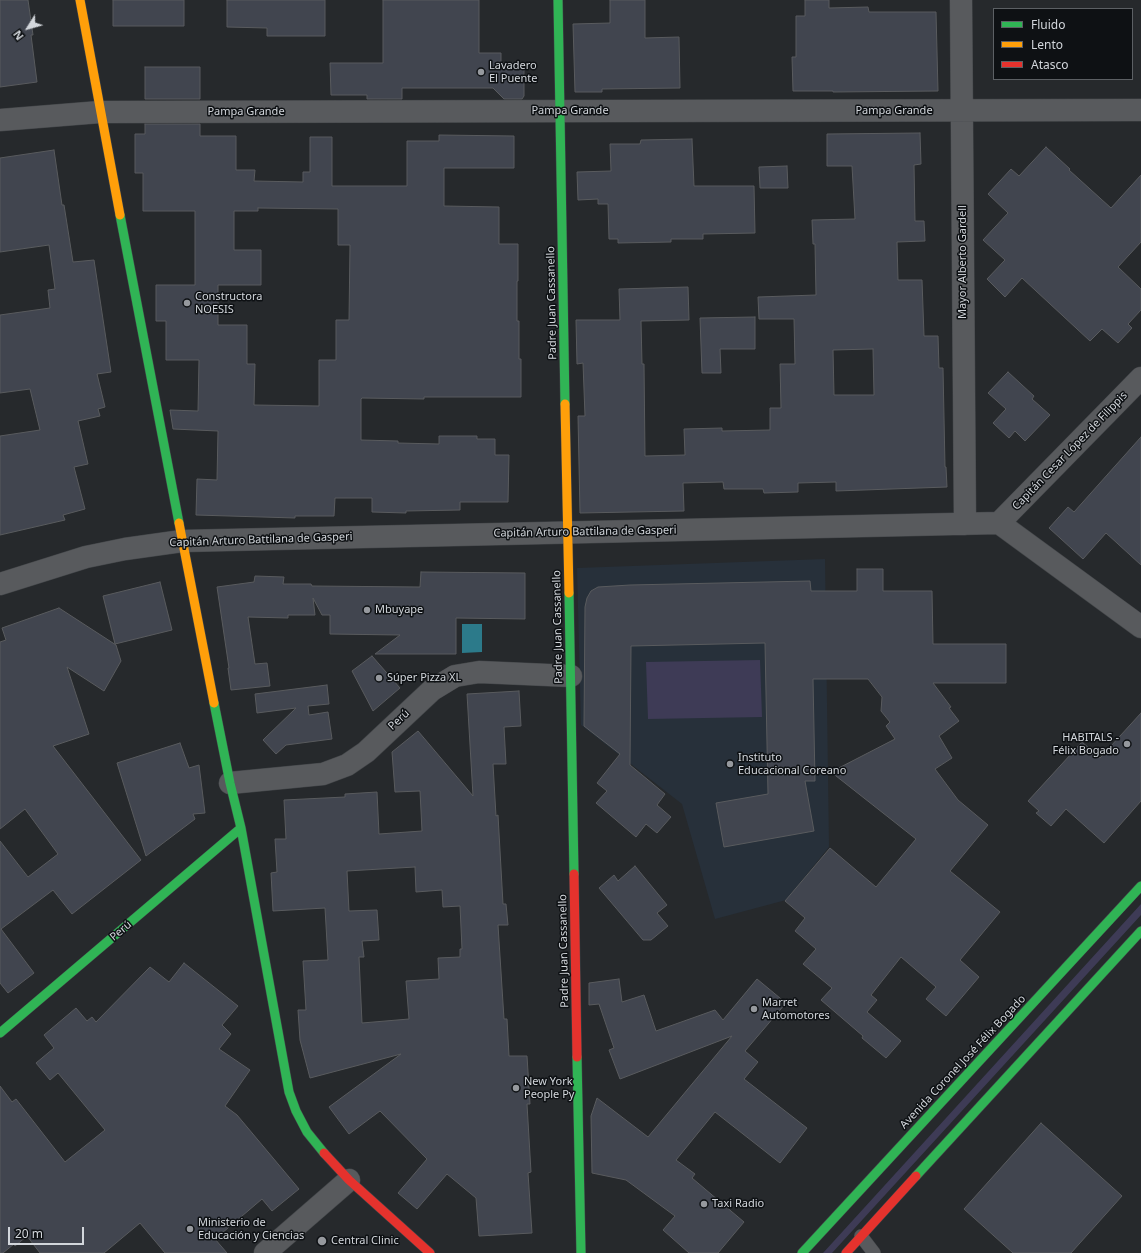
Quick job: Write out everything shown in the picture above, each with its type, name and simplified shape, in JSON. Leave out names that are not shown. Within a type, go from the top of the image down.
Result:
[{"type":"street","points":[[80,0],[182,541],[230,782],[241,828],[289,1092],[296,1111],[307,1132],[323,1152],[349,1180],[430,1253]]},
{"type":"street","name":"Padre Juan Cassanello","points":[[558,0],[581,1253]]},
{"type":"street","name":"Mayor Alberto Gardell","points":[[961,0],[965,524]]},
{"type":"street","name":"Pampa Grande","points":[[0,120],[100,112],[1141,110]]},
{"type":"street","name":"Capitán Cesar López de Filippis","points":[[999,523],[1141,378]]},
{"type":"street","points":[[999,523],[1141,627]]},
{"type":"street","name":"Capitán Arturo Battilana de Gasperi","points":[[0,584],[86,557],[125,549],[182,541],[999,523]]},
{"type":"street","name":"Perú","points":[[230,782],[323,774],[347,766],[366,752],[432,690],[455,676],[479,672],[571,676]]},
{"type":"street","name":"Perú","points":[[0,1034],[241,828]]},
{"type":"street","name":"Avenida Coronel José Félix Bogado","points":[[802,1253],[1141,886]]},
{"type":"street","points":[[846,1253],[1141,931]]},
{"type":"street","points":[[265,1253],[349,1180]]},
{"type":"lane","points":[[861,1236],[874,1253]]},
{"type":"shaded area","name":"Instituto Educacional Coreano","points":[[825,559],[829,847],[786,900],[715,919],[682,804],[581,725],[577,568]]},
{"type":"shaded area","points":[[760,660],[762,717],[648,719],[646,662]]},
{"type":"shaded area","points":[[1141,904],[1141,915],[832,1253],[823,1253]]},
{"type":"water","points":[[462,624],[482,624],[482,652],[462,653]]},
{"type":"building","points":[[0,0],[28,0],[37,82],[0,87]]},
{"type":"building","points":[[113,0],[184,0],[184,26],[113,26]]},
{"type":"building","points":[[227,0],[325,0],[325,36],[267,36],[267,28],[227,27]]},
{"type":"building","points":[[383,0],[479,0],[479,53],[501,53],[501,63],[524,63],[524,96],[522,99],[504,99],[493,88],[402,88],[402,99],[367,99],[367,95],[331,95],[330,63],[383,63]]},
{"type":"building","points":[[610,0],[645,0],[645,38],[679,37],[680,88],[602,89],[602,92],[575,92],[573,24],[610,23]]},
{"type":"building","points":[[805,0],[829,0],[829,8],[868,7],[869,12],[936,12],[938,91],[793,91],[792,57],[796,57],[796,16],[805,16]]},
{"type":"building","points":[[145,67],[200,67],[200,99],[145,99]]},
{"type":"building","points":[[145,124],[200,124],[200,136],[236,136],[236,170],[255,170],[254,181],[303,182],[303,172],[310,172],[310,137],[332,137],[332,186],[407,186],[407,141],[439,141],[439,135],[514,136],[514,168],[444,168],[444,206],[499,207],[499,244],[518,244],[517,321],[519,321],[519,359],[521,359],[521,397],[424,397],[424,399],[361,399],[361,440],[439,444],[439,436],[477,436],[477,439],[495,439],[495,455],[509,455],[508,502],[460,502],[460,510],[406,511],[406,513],[372,512],[372,498],[335,498],[334,516],[295,516],[295,518],[196,515],[197,479],[217,480],[218,431],[173,429],[170,410],[198,411],[199,360],[166,360],[166,321],[156,321],[156,285],[195,285],[195,211],[143,211],[143,173],[135,173],[135,134],[145,134]],"holes":[[[258,208],[338,209],[338,245],[350,245],[349,320],[336,320],[336,360],[319,360],[319,406],[254,405],[255,364],[247,364],[247,325],[218,325],[218,285],[261,285],[261,250],[234,250],[234,211],[258,211]]]},
{"type":"building","points":[[920,133],[921,164],[914,165],[915,221],[924,221],[925,241],[897,242],[898,280],[922,280],[924,336],[938,336],[939,368],[943,368],[945,467],[947,487],[836,491],[836,482],[798,483],[798,492],[764,493],[763,489],[724,489],[723,482],[683,483],[684,511],[580,513],[578,416],[585,416],[583,363],[577,364],[576,320],[620,320],[619,289],[688,287],[689,320],[641,321],[642,364],[644,364],[645,456],[685,455],[684,429],[722,428],[722,431],[770,430],[770,408],[781,408],[780,364],[795,364],[794,319],[759,319],[758,297],[816,295],[815,244],[813,244],[812,220],[855,219],[852,166],[827,166],[827,134]],"holes":[[[873,349],[874,395],[834,395],[833,350]]]},
{"type":"building","points":[[692,139],[694,186],[754,186],[755,233],[703,234],[703,239],[671,239],[671,242],[618,243],[618,239],[609,239],[608,204],[598,204],[598,199],[578,200],[577,172],[611,171],[610,144],[640,144],[641,140]]},
{"type":"building","points":[[1046,147],[1111,208],[1141,175],[1141,242],[1118,267],[1141,289],[1141,310],[1128,324],[1132,328],[1118,343],[1102,329],[1090,341],[1022,278],[1005,297],[987,279],[1005,260],[983,240],[1008,213],[988,194],[1011,169],[1019,176]]},
{"type":"building","points":[[54,150],[62,205],[64,205],[73,262],[94,260],[111,372],[97,374],[105,407],[98,409],[100,416],[78,421],[88,464],[74,467],[85,509],[63,515],[65,520],[0,535],[0,436],[40,430],[30,389],[0,393],[0,315],[50,308],[48,290],[55,289],[49,245],[0,252],[0,158]]},
{"type":"building","points":[[787,166],[788,188],[760,188],[759,167]]},
{"type":"building","points":[[755,317],[755,349],[720,349],[721,373],[702,373],[700,318]]},
{"type":"building","points":[[1008,372],[1034,396],[1032,399],[1050,415],[1025,441],[1015,431],[1009,438],[993,423],[1006,409],[988,393]]},
{"type":"building","points":[[1141,437],[1141,565],[1106,533],[1083,559],[1049,528],[1068,507],[1074,512]]},
{"type":"building","points":[[857,569],[883,569],[883,591],[932,591],[933,644],[1006,644],[1006,683],[933,683],[951,707],[949,708],[959,721],[939,736],[952,758],[935,769],[958,800],[988,825],[950,871],[1000,912],[960,960],[979,977],[946,1016],[926,999],[936,987],[901,957],[871,995],[877,1000],[867,1012],[901,1041],[886,1058],[821,1000],[832,988],[803,964],[816,949],[795,931],[805,918],[785,901],[830,848],[876,887],[916,839],[831,772],[895,739],[886,726],[890,722],[881,711],[882,697],[868,679],[813,679],[815,781],[805,781],[814,831],[724,847],[716,803],[768,794],[765,643],[631,646],[630,765],[665,794],[657,805],[671,817],[657,833],[646,824],[636,837],[596,803],[607,791],[597,783],[620,754],[584,726],[585,607],[587,598],[591,591],[598,587],[630,585],[810,581],[811,591],[857,591]]},
{"type":"building","points":[[421,572],[525,573],[525,619],[456,618],[456,654],[375,654],[400,635],[330,634],[330,615],[322,615],[313,598],[315,615],[288,615],[288,618],[248,617],[255,664],[267,663],[270,686],[231,690],[217,587],[254,582],[255,576],[284,577],[283,584],[311,584],[312,586],[420,587]]},
{"type":"building","points":[[160,582],[172,630],[115,644],[103,596]]},
{"type":"building","points":[[59,608],[116,645],[121,661],[104,691],[67,667],[89,734],[53,746],[141,860],[72,914],[53,890],[1,929],[34,973],[8,993],[0,983],[0,841],[28,877],[58,854],[25,809],[0,829],[0,642],[6,640],[2,628]]},
{"type":"building","points":[[372,656],[400,688],[373,711],[352,671]]},
{"type":"building","points":[[327,685],[329,704],[308,706],[309,715],[328,712],[332,739],[286,745],[276,754],[263,740],[296,708],[257,713],[255,694]]},
{"type":"building","points":[[519,691],[521,726],[504,727],[506,764],[493,764],[496,816],[498,815],[503,904],[506,904],[508,925],[498,925],[504,1019],[507,1019],[509,1056],[527,1056],[530,1104],[527,1104],[531,1172],[528,1173],[532,1233],[479,1236],[476,1198],[447,1174],[417,1209],[398,1193],[427,1159],[380,1111],[349,1134],[329,1107],[401,1054],[310,1078],[300,1040],[298,1010],[306,1010],[303,961],[328,960],[325,908],[273,911],[271,873],[277,872],[275,839],[286,839],[284,800],[345,797],[345,794],[377,792],[379,834],[422,831],[420,791],[395,792],[392,752],[418,731],[473,796],[467,694]],"holes":[[[415,867],[416,892],[442,890],[443,907],[460,906],[462,949],[460,949],[460,957],[438,958],[439,979],[406,981],[409,1019],[362,1023],[359,957],[364,957],[362,941],[379,940],[377,910],[349,911],[347,871]]]},
{"type":"building","points":[[1141,713],[1141,801],[1104,843],[1066,809],[1051,826],[1036,813],[1039,811],[1028,801],[1082,742],[1100,758]]},
{"type":"building","points":[[180,743],[189,768],[199,765],[205,813],[193,814],[195,819],[146,856],[117,763]]},
{"type":"building","points":[[635,866],[667,905],[657,913],[668,926],[651,940],[643,940],[599,888],[614,875],[618,881]]},
{"type":"building","points":[[184,963],[238,1006],[222,1025],[231,1034],[219,1049],[250,1070],[225,1106],[237,1115],[299,1189],[272,1211],[262,1199],[215,1239],[227,1253],[165,1253],[140,1223],[104,1253],[40,1253],[27,1236],[15,1246],[14,1244],[3,1253],[0,1253],[0,1086],[12,1102],[16,1099],[65,1162],[105,1130],[58,1073],[50,1080],[36,1063],[54,1048],[44,1035],[76,1008],[87,1021],[92,1017],[96,1022],[150,967],[169,982]]},
{"type":"building","points":[[619,979],[622,1002],[644,995],[656,1031],[715,1010],[723,1020],[757,979],[786,1003],[745,1051],[758,1062],[744,1079],[807,1128],[780,1163],[715,1112],[676,1160],[695,1174],[692,1178],[744,1222],[718,1253],[689,1253],[663,1230],[675,1216],[626,1180],[592,1173],[591,1116],[597,1098],[648,1137],[732,1036],[620,1079],[609,1050],[614,1048],[599,1004],[589,1005],[589,983]]},
{"type":"building","points":[[1041,1123],[1122,1196],[1071,1253],[1013,1253],[964,1209]]},
{"type":"traffic: fast","points":[[558,0],[565,404]]},
{"type":"traffic: fast","points":[[120,215],[179,523]]},
{"type":"traffic: fast","points":[[569,593],[574,874]]},
{"type":"traffic: fast","points":[[214,703],[230,783],[241,828],[289,1092],[296,1111],[307,1132],[324,1153]]},
{"type":"traffic: fast","points":[[0,1033],[241,828]]},
{"type":"traffic: fast","points":[[802,1253],[1141,886]]},
{"type":"traffic: fast","points":[[916,1176],[1141,931]]},
{"type":"traffic: fast","points":[[577,1057],[581,1253]]},
{"type":"traffic: slow","points":[[80,0],[120,215]]},
{"type":"traffic: slow","points":[[565,404],[569,593]]},
{"type":"traffic: slow","points":[[179,523],[214,703]]},
{"type":"traffic: jam","points":[[574,874],[577,1057]]},
{"type":"traffic: jam","points":[[324,1153],[349,1180],[430,1253]]},
{"type":"traffic: jam","points":[[846,1253],[916,1176]]},
{"type":"place","name":"Lavadero El Puente","points":[[481,72]]},
{"type":"place","name":"Constructora NOESIS","points":[[187,303]]},
{"type":"place","name":"Mbuyape","points":[[367,610]]},
{"type":"place","name":"Súper Pizza XL","points":[[379,678]]},
{"type":"place","name":"HABITALS - Félix Bogado","points":[[1127,744]]},
{"type":"place","name":"Instituto Educacional Coreano","points":[[730,764]]},
{"type":"place","name":"Marret Automotores","points":[[754,1009]]},
{"type":"place","name":"New York People Py","points":[[516,1088]]},
{"type":"place","name":"Taxi Radio","points":[[704,1204]]},
{"type":"place","name":"Ministerio de Educación y Ciencias","points":[[190,1229]]},
{"type":"place","name":"Central Clinic","points":[[322,1241]]}]
